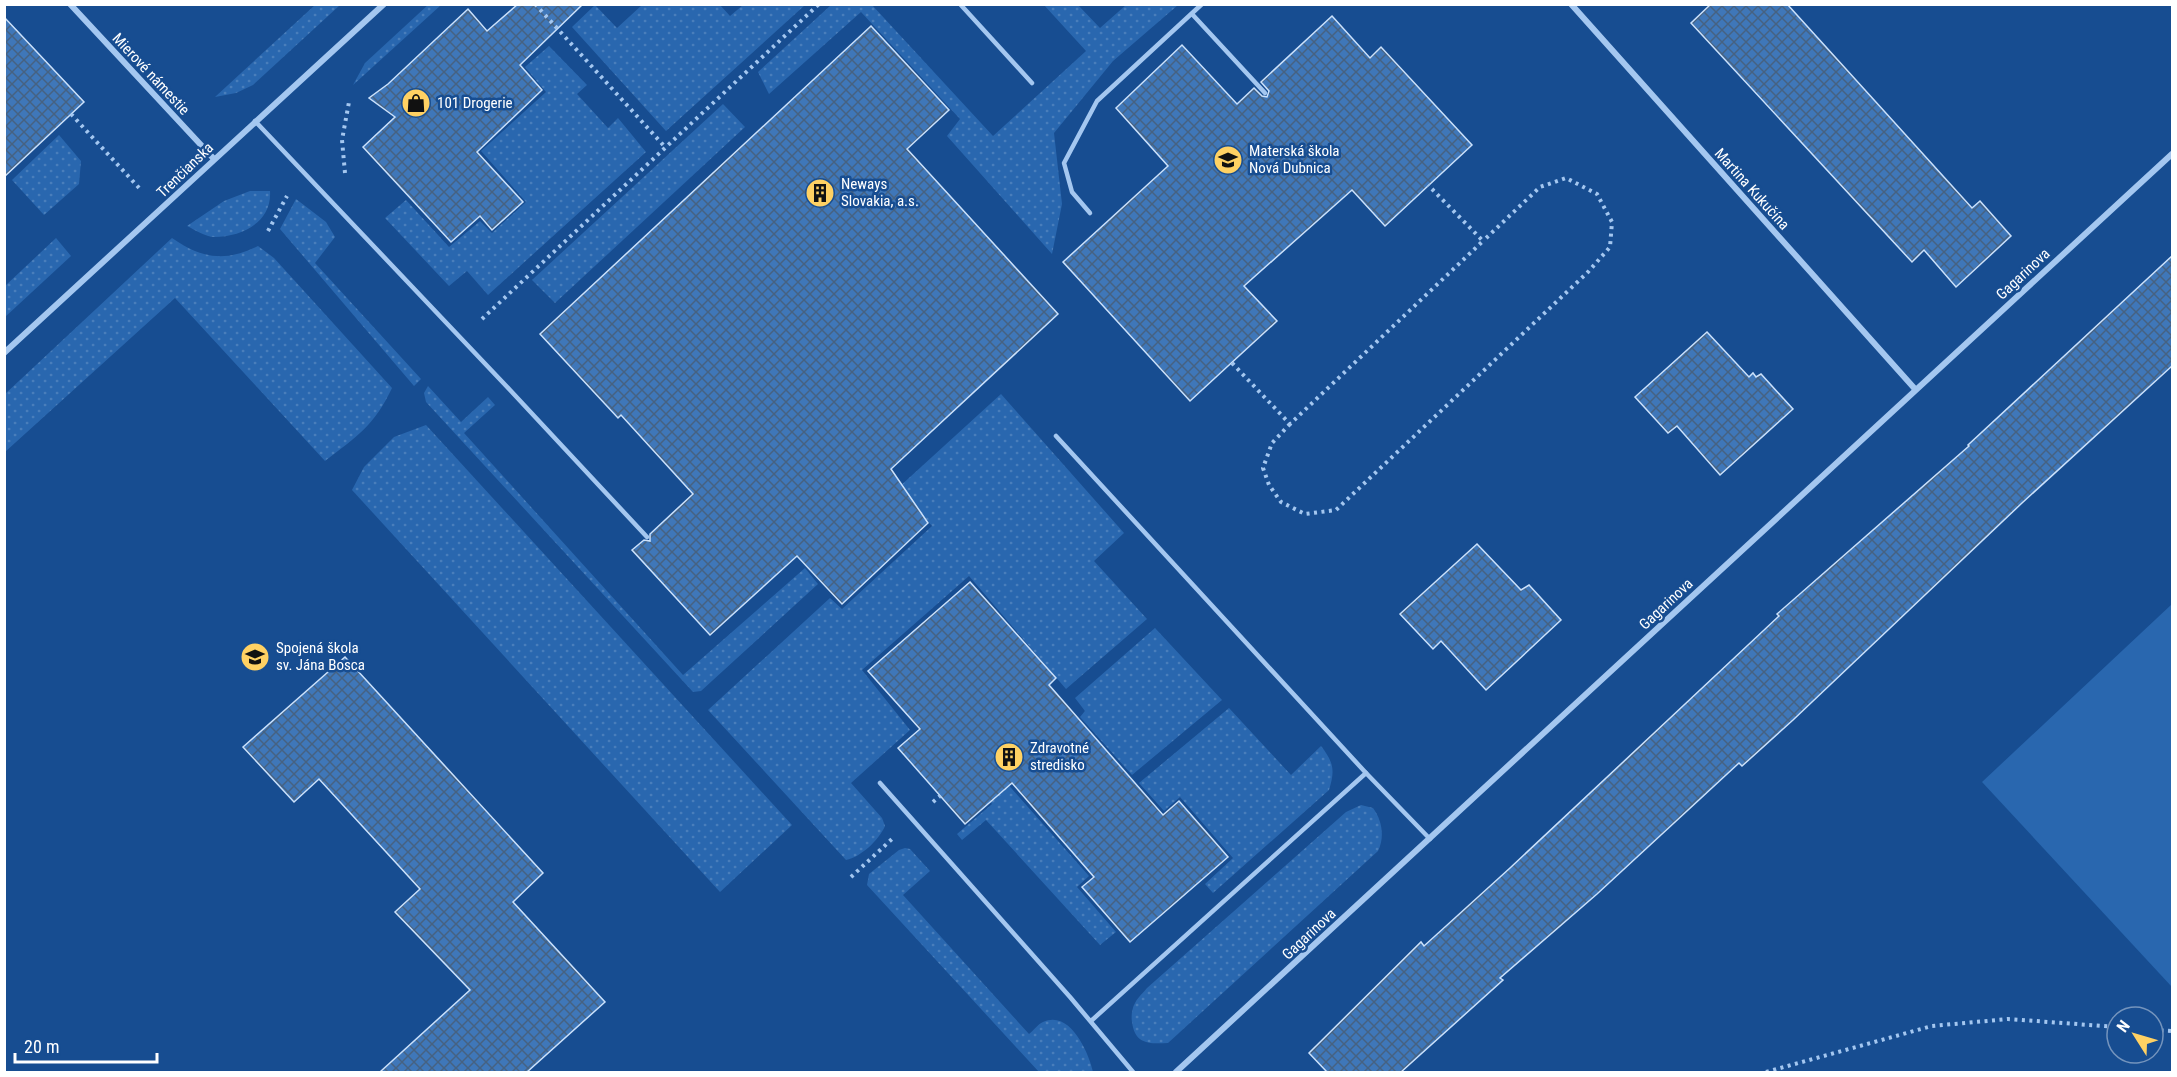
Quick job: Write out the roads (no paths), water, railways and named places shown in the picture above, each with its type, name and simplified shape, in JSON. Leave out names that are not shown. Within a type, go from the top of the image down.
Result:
[{"type":"street","name":"Mierové námestie","points":[[70,4],[214,159]]},
{"type":"street","name":"Trenčianska","points":[[4,353],[384,4]]},
{"type":"street","name":"Martina Kukučína","points":[[1570,4],[1915,389]]},
{"type":"street","name":"Gagarinova","points":[[1176,1072],[2172,154]]},
{"type":"lane","points":[[960,4],[1032,83]]},
{"type":"lane","points":[[1090,213],[1072,192],[1064,163],[1097,101],[1202,4]]},
{"type":"lane","points":[[1192,14],[1265,93]]},
{"type":"lane","points":[[255,121],[646,537]]},
{"type":"lane","points":[[1056,436],[1366,773],[1430,839]]},
{"type":"lane","points":[[1091,1022],[1366,773]]},
{"type":"lane","points":[[880,783],[1133,1072]]},
{"type":"place","name":"101 Drogerie","points":[[416,103]]},
{"type":"place","name":"Materská škola Nová Dubnica","points":[[1228,160]]},
{"type":"place","name":"Neways Slovakia, a.s.","points":[[820,193]]},
{"type":"place","name":"Spojená škola sv. Jána Bosca","points":[[255,657]]},
{"type":"place","name":"Zdravotné stredisko","points":[[1009,757]]}]
